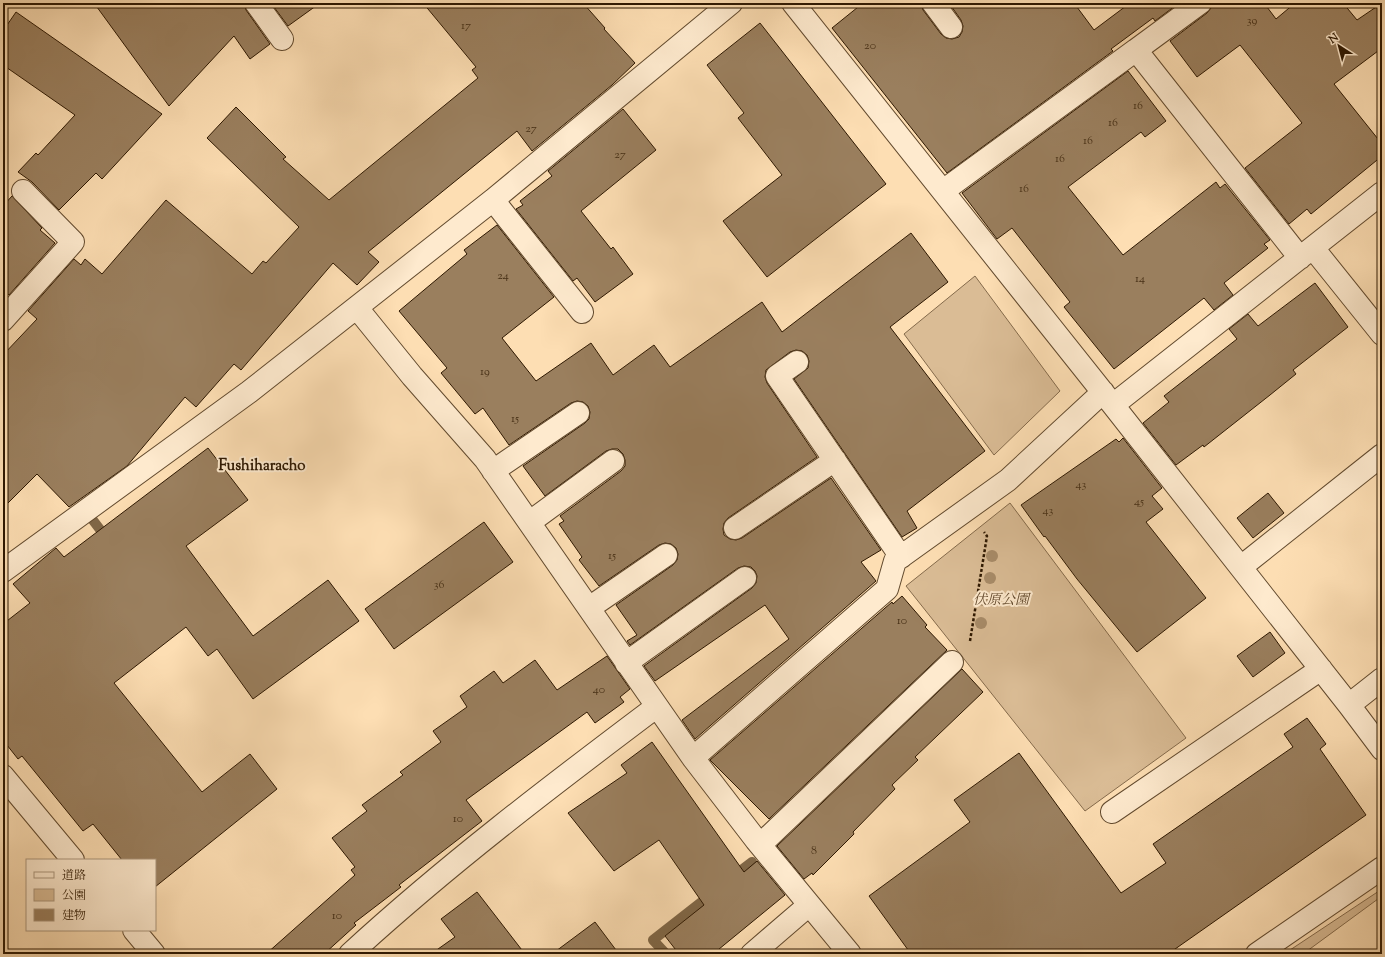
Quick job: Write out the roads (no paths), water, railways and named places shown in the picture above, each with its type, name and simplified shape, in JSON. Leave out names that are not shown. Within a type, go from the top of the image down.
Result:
[{"type":"street","points":[[256,3],[282,39]]},
{"type":"street","points":[[3,571],[60,528],[249,392],[357,308],[494,200],[731,3]]},
{"type":"street","points":[[793,3],[1108,398],[1350,705],[1382,749]]},
{"type":"street","points":[[934,3],[951,27]]},
{"type":"street","points":[[943,191],[1200,3]]},
{"type":"street","points":[[1136,50],[1306,253],[1382,334]]},
{"type":"street","points":[[3,320],[73,242],[23,191]]},
{"type":"street","points":[[693,758],[887,589],[895,561],[1008,480],[1108,398],[1306,253],[1382,193]]},
{"type":"street","points":[[494,200],[582,312]]},
{"type":"street","points":[[357,308],[412,376],[493,471],[693,758],[760,845],[850,954]]},
{"type":"street","points":[[797,362],[777,376],[902,556]]},
{"type":"street","points":[[493,471],[578,413]]},
{"type":"street","points":[[1241,567],[1382,455]]},
{"type":"street","points":[[735,528],[835,460]]},
{"type":"street","points":[[530,522],[613,461]]},
{"type":"street","points":[[589,608],[666,555]]},
{"type":"street","points":[[626,663],[745,578]]},
{"type":"street","points":[[760,845],[952,662]]},
{"type":"street","points":[[1112,812],[1321,669]]},
{"type":"street","points":[[1350,705],[1382,679]]},
{"type":"street","points":[[350,954],[454,864],[536,797],[656,707]]},
{"type":"street","points":[[3,776],[72,859]]},
{"type":"street","points":[[1257,954],[1382,868]]},
{"type":"street","points":[[752,954],[809,905]]},
{"type":"street","points":[[135,931],[154,954]]},
{"type":"waterway","points":[[92,519],[108,540]]},
{"type":"waterway","points":[[731,878],[752,862]]},
{"type":"waterway","points":[[666,954],[653,940],[713,893]]},
{"type":"district","name":"Fushiharacho","points":[[262,466]]},
{"type":"park label","name":"伏原公園","points":[[1001,601]]}]
